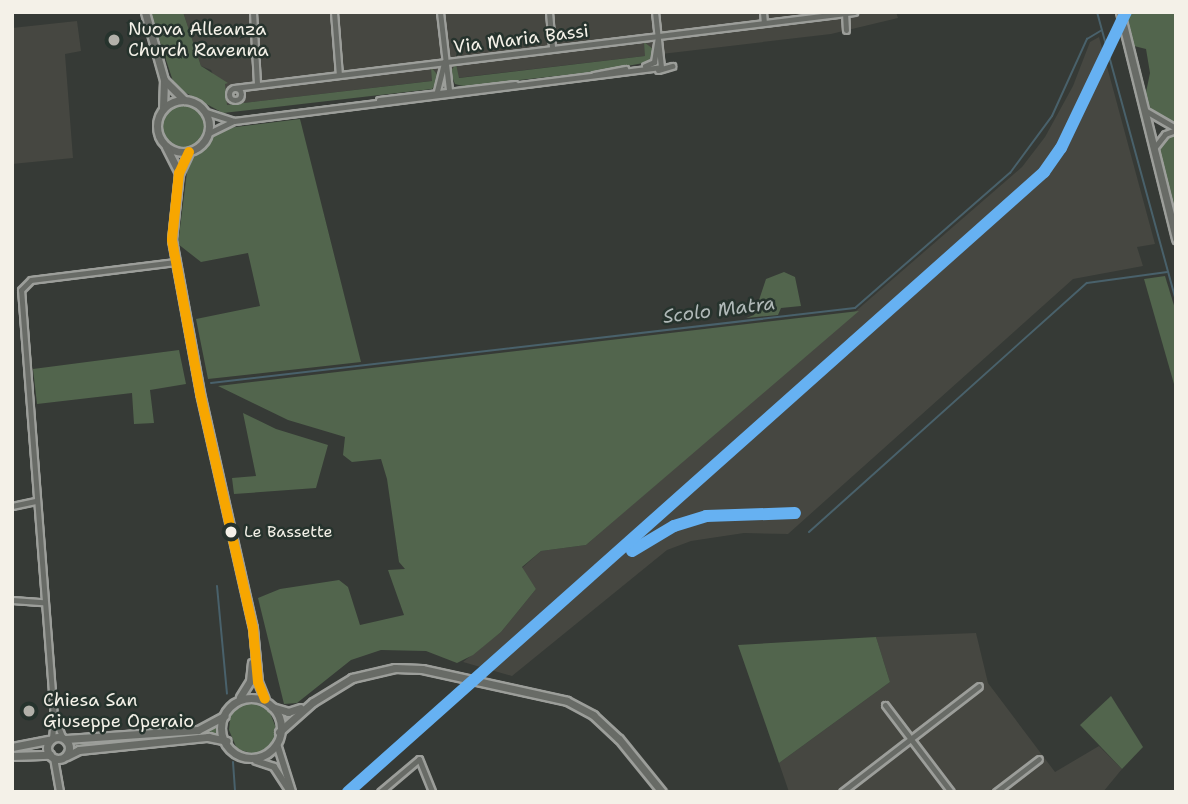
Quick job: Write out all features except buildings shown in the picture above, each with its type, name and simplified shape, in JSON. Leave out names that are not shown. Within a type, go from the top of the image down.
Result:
[{"type":"main road","points":[[145,12],[164,80],[163,108],[157,130],[179,173]]},
{"type":"main road","points":[[1119,12],[1176,239]]},
{"type":"main road","points":[[164,80],[184,100],[206,112],[207,134],[189,152],[179,173],[172,240],[254,641],[258,682],[265,699],[272,707],[279,732],[277,744],[256,761],[239,758],[227,741],[224,716]]},
{"type":"main road","points":[[163,108],[171,101],[184,100]]},
{"type":"main road","points":[[166,146],[189,152]]},
{"type":"main road","points":[[12,747],[51,739],[198,730],[224,716],[240,697],[250,681],[254,641]]},
{"type":"main road","points":[[272,707],[293,712],[367,673],[412,668],[515,687],[567,701],[593,715],[662,792]]},
{"type":"main road","points":[[240,697],[265,699]]},
{"type":"main road","points":[[279,732],[313,702]]},
{"type":"main road","points":[[12,756],[65,757],[79,750],[208,737],[227,741]]},
{"type":"main road","points":[[64,738],[70,747],[65,757]]},
{"type":"main road","points":[[51,739],[52,756]]},
{"type":"street","points":[[253,12],[257,85]]},
{"type":"street","points":[[334,12],[339,75]]},
{"type":"street","points":[[440,12],[449,90]]},
{"type":"street","points":[[550,12],[552,47]]},
{"type":"street","points":[[369,103],[669,69],[672,66],[663,60],[657,37],[655,12]]},
{"type":"street","points":[[764,12],[764,23]]},
{"type":"street","name":"Via Maria Bassi","points":[[234,88],[854,12]]},
{"type":"street","points":[[845,13],[846,30]]},
{"type":"street","points":[[584,78],[651,65],[655,57],[657,37]]},
{"type":"street","points":[[446,79],[458,88]]},
{"type":"street","points":[[437,91],[446,79]]},
{"type":"street","points":[[405,100],[458,88],[528,85]]},
{"type":"street","points":[[207,134],[234,121],[437,91],[493,90]]},
{"type":"street","points":[[1140,100],[1154,119],[1176,129]]},
{"type":"street","points":[[206,112],[234,121]]},
{"type":"street","points":[[1153,154],[1160,138],[1176,129]]},
{"type":"street","points":[[51,739],[54,718],[35,500],[21,290],[31,280],[175,262]]},
{"type":"street","points":[[12,506],[35,500]]},
{"type":"street","points":[[12,600],[43,602]]},
{"type":"street","points":[[842,792],[979,686]]},
{"type":"street","points":[[885,705],[951,792]]},
{"type":"street","points":[[54,718],[64,738]]},
{"type":"street","points":[[277,744],[291,792]]},
{"type":"street","points":[[52,756],[59,770],[60,792]]},
{"type":"street","points":[[59,770],[65,757]]},
{"type":"street","points":[[380,792],[419,759],[432,792]]},
{"type":"street","points":[[996,792],[1039,759]]},
{"type":"street","points":[[256,761],[274,766],[291,792]]},
{"type":"shaded area","points":[[183,12],[896,12],[898,18],[831,34],[227,105],[211,70],[201,66]]},
{"type":"shaded area","points":[[77,21],[81,51],[65,54],[73,158],[12,164],[12,28]]},
{"type":"shaded area","points":[[1099,37],[1155,244],[1137,247],[1143,266],[1073,279],[788,534],[744,533],[691,541],[667,550],[512,676],[463,662],[501,632],[536,589],[522,568],[541,551],[586,545],[1022,167],[1045,137],[1073,86],[1090,42]]},
{"type":"shaded area","points":[[976,633],[988,683],[1055,772],[1099,746],[1122,769],[1103,792],[789,792],[779,763],[890,682],[876,637]]},
{"type":"green space","points":[[150,12],[183,12],[201,66],[228,83],[225,84],[227,105],[432,81],[431,67],[440,78],[432,89],[223,113],[175,87]]},
{"type":"green space","points":[[1132,12],[1176,12],[1176,123],[1154,114],[1145,97],[1150,73],[1146,49],[1134,46],[1128,18]]},
{"type":"green space","points":[[644,42],[653,49],[649,62],[594,72],[463,86],[455,84],[450,72],[456,64],[459,78],[645,56]]},
{"type":"green space","points":[[182,104],[198,110],[204,126],[198,142],[182,148],[166,142],[160,126],[166,110]]},
{"type":"green space","points":[[300,119],[361,362],[208,379],[196,319],[260,306],[248,253],[201,262],[178,244],[188,164],[220,129]]},
{"type":"green space","points":[[1176,134],[1176,225],[1158,155],[1166,138]]},
{"type":"green space","points":[[784,272],[795,277],[801,306],[781,308],[778,315],[746,318],[754,315],[766,279]]},
{"type":"green space","points":[[1165,276],[1176,312],[1176,391],[1144,279]]},
{"type":"green space","points":[[859,311],[586,545],[541,551],[522,567],[536,589],[501,632],[473,655],[457,663],[426,651],[381,650],[351,660],[297,703],[284,704],[258,598],[280,589],[339,580],[348,587],[360,625],[404,615],[388,570],[405,569],[399,562],[387,479],[381,459],[352,462],[343,455],[345,437],[288,420],[218,386]]},
{"type":"green space","points":[[179,350],[186,384],[150,390],[154,423],[134,424],[132,393],[37,404],[33,369]]},
{"type":"green space","points":[[243,413],[276,429],[328,445],[316,488],[234,494],[232,478],[256,476]]},
{"type":"green space","points":[[876,637],[890,682],[779,763],[738,645]]},
{"type":"green space","points":[[1111,696],[1143,747],[1122,769],[1080,725]]},
{"type":"green space","points":[[247,699],[267,705],[276,728],[273,745],[258,755],[237,749],[229,730],[231,708]]},
{"type":"green space","points":[[221,721],[223,735],[81,746],[80,743],[200,732]]},
{"type":"waterway","points":[[1097,12],[1176,300]]},
{"type":"waterway","name":"Scolo Matra","points":[[211,383],[855,308],[1010,173],[1052,116],[1087,39],[1102,30]]},
{"type":"waterway","points":[[809,532],[1087,283],[1167,272]]},
{"type":"waterway","name":"Scolo Matra","points":[[217,586],[227,694]]},
{"type":"waterway","name":"Scolo Matra","points":[[233,762],[235,792]]},
{"type":"transit line","points":[[348,792],[1044,172],[1061,148],[1126,12]]},
{"type":"transit line","points":[[189,152],[179,173],[172,240],[200,393],[253,628],[258,682],[265,699]]},
{"type":"transit line","points":[[632,551],[674,526],[706,516],[795,513]]},
{"type":"place","name":"Nuova Alleanza Church Ravenna","points":[[114,40]]},
{"type":"place","name":"Le Bassette","points":[[231,532]]},
{"type":"place","name":"Chiesa San Giuseppe Operaio","points":[[29,711]]}]
